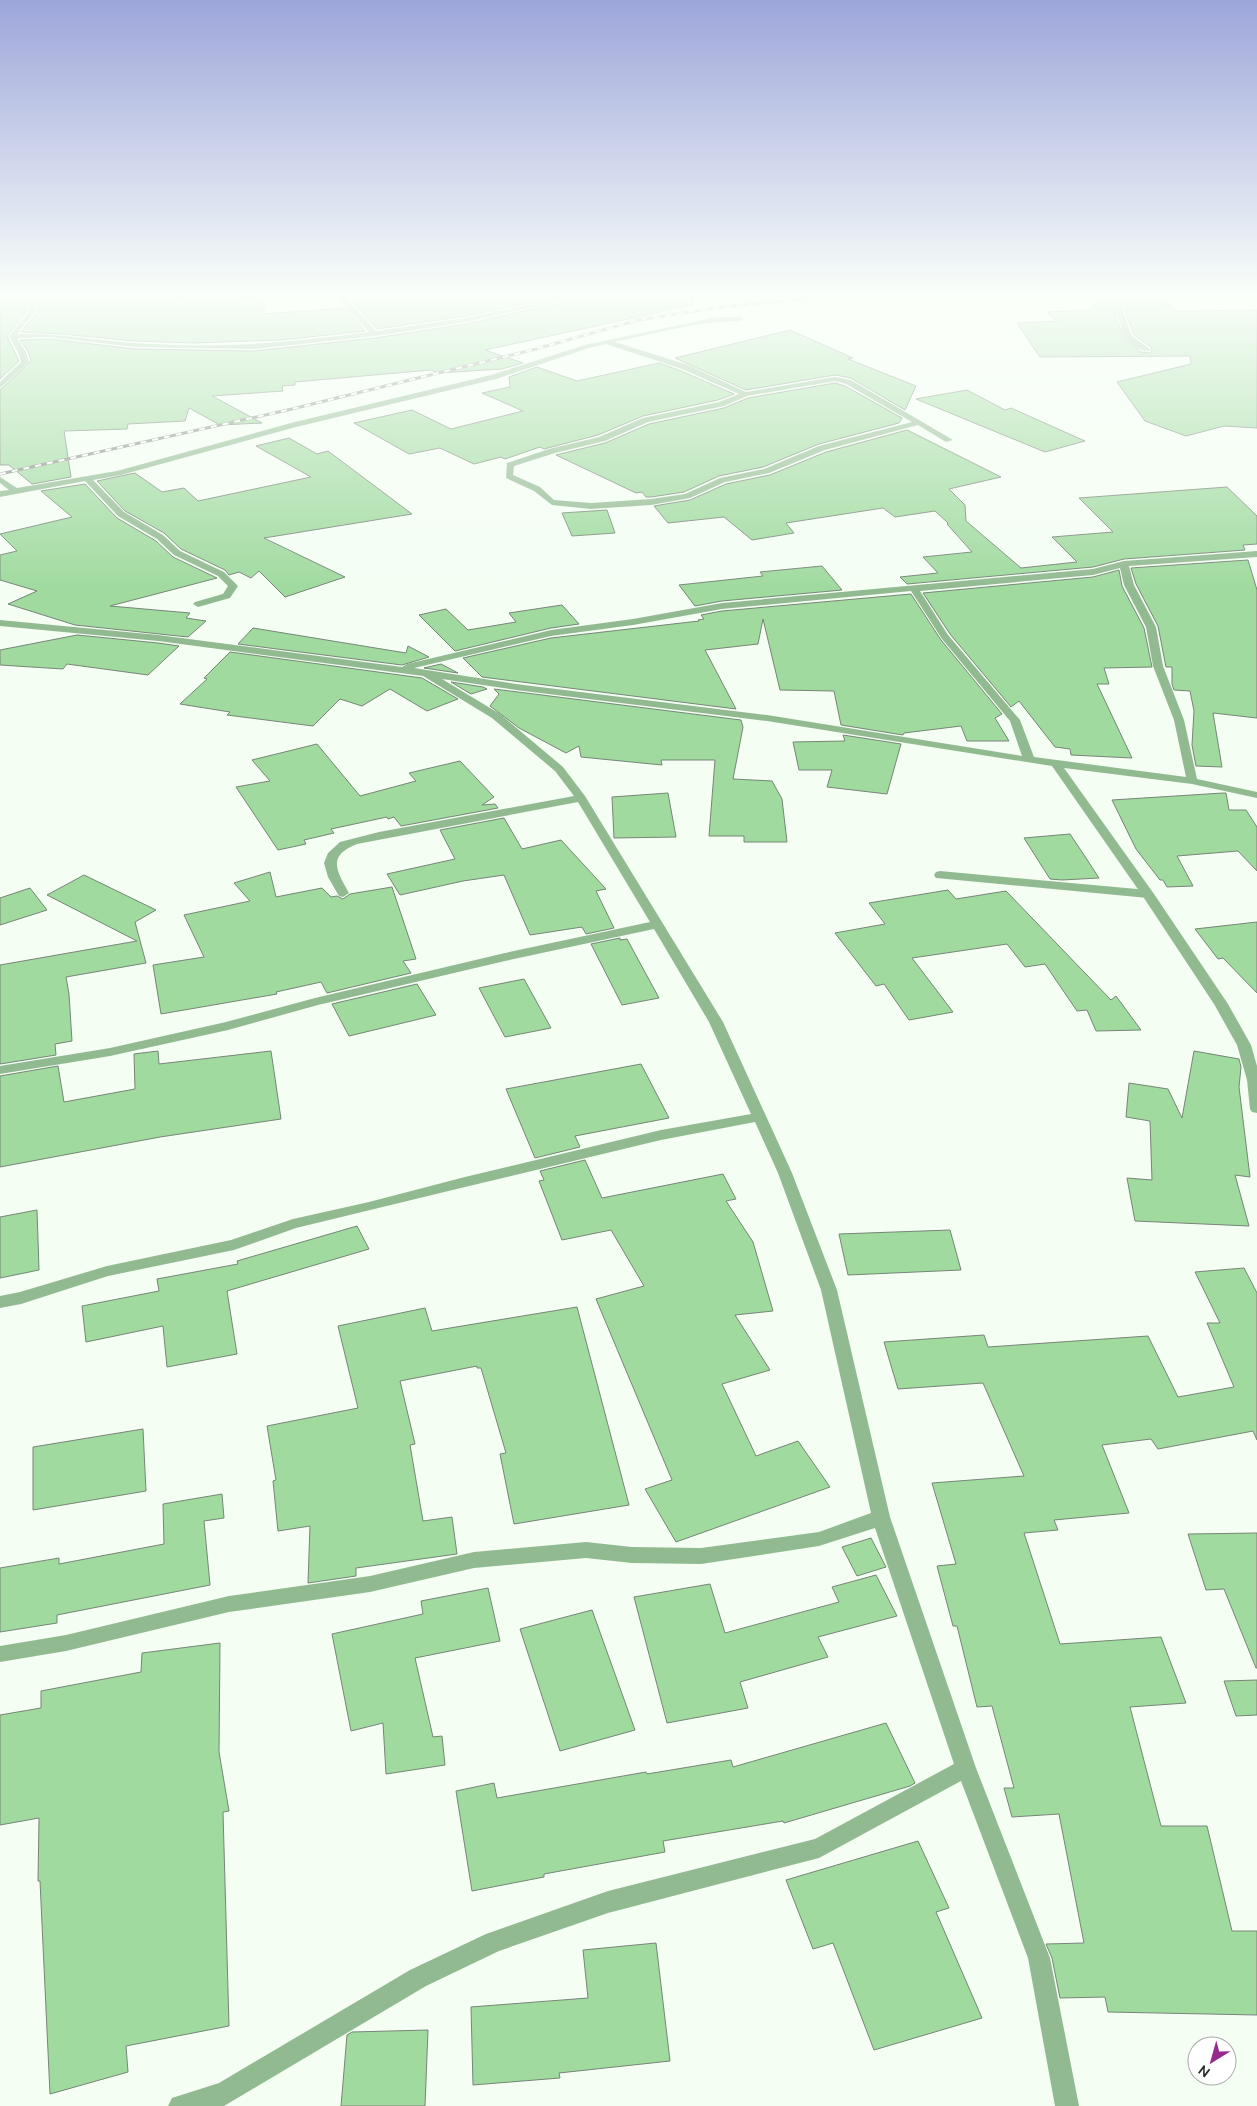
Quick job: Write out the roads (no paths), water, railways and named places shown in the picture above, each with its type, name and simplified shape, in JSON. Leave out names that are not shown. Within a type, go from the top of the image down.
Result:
[{"type":"street","points":[[0,494],[118,473],[294,425],[426,393]]},
{"type":"street","points":[[748,393],[721,404],[646,420],[602,439],[552,451],[510,465],[509,476],[537,488],[552,502],[591,506],[651,502],[687,496],[722,480],[766,471],[822,448],[918,423]]},
{"type":"street","points":[[867,393],[948,440]]},
{"type":"street","points":[[0,479],[14,490]]},
{"type":"street","points":[[87,479],[121,514],[160,537],[177,553],[221,574],[234,586],[227,596],[198,604]]},
{"type":"street","points":[[398,670],[551,633],[633,622],[722,606],[1093,572],[1124,564],[1257,554]]},
{"type":"street","points":[[1124,564],[1130,584],[1151,627],[1158,666],[1179,720],[1192,781]]},
{"type":"street","points":[[914,588],[921,602],[945,637],[1015,720],[1029,760]]},
{"type":"street","points":[[0,623],[158,638],[426,673],[516,687],[767,718],[1029,760],[1192,781],[1257,796]]},
{"type":"street","points":[[426,673],[496,716],[559,769],[581,798],[716,1022],[760,1117],[785,1173],[829,1290],[881,1517],[966,1768],[1039,1958],[1067,2106]]},
{"type":"street","points":[[1056,764],[1148,894],[1221,1004],[1244,1045],[1254,1080],[1257,1109]]},
{"type":"street","points":[[343,893],[331,872],[330,858],[333,852],[349,842],[581,798]]},
{"type":"street","points":[[940,876],[1148,894]]},
{"type":"street","points":[[0,1070],[110,1052],[219,1028],[315,1002],[505,957],[658,924]]},
{"type":"street","points":[[0,1302],[21,1298],[107,1270],[234,1245],[293,1224],[370,1207],[465,1182],[661,1135],[760,1117]]},
{"type":"street","points":[[0,1654],[66,1643],[229,1604],[370,1584],[474,1560],[586,1550],[632,1555],[701,1556],[819,1538],[861,1526],[881,1517]]},
{"type":"street","points":[[180,2106],[224,2094],[418,1978],[494,1942],[608,1902],[819,1848],[966,1768]]},
{"type":"railway","points":[[0,474],[356,393]]}]
